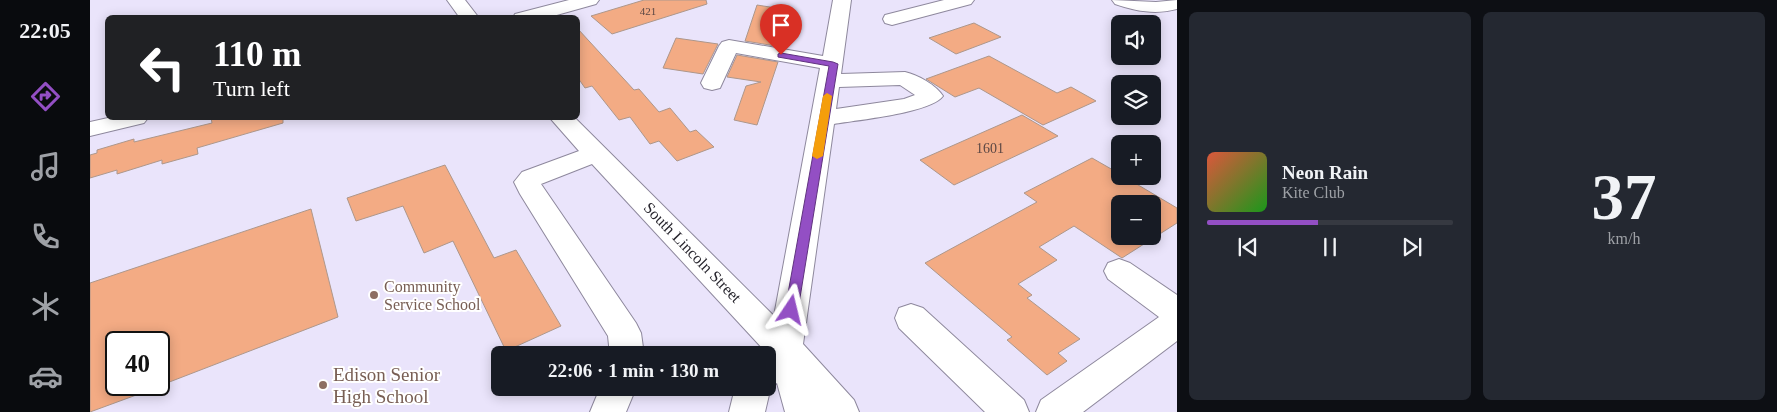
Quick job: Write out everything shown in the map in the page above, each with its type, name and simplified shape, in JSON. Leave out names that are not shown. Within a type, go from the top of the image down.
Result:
[{"type":"street","points":[[456,0],[468,15]]},
{"type":"street","points":[[533,15],[590,0]]},
{"type":"street","points":[[803,412],[776,360],[824,118],[842,0]]},
{"type":"street","points":[[892,19],[965,0],[978,0]]},
{"type":"street","points":[[1121,0],[1157,8],[1167,8],[1177,4]]},
{"type":"street","points":[[712,83],[732,40],[832,72],[906,78],[932,96],[908,105],[824,118]]},
{"type":"street","points":[[90,129],[128,120]]},
{"type":"street","name":"South Lincoln Street","points":[[564,120],[598,153],[764,346]]},
{"type":"street","points":[[598,153],[531,178],[527,182],[528,188],[624,333],[626,346]]},
{"type":"street","points":[[1119,271],[1177,312]]},
{"type":"street","points":[[911,318],[1011,412]]},
{"type":"street","points":[[1054,412],[1177,322]]},
{"type":"street","name":"South Lincoln Street","points":[[776,360],[841,412]]},
{"type":"street","points":[[608,412],[615,396]]},
{"type":"street","points":[[746,412],[750,396]]},
{"type":"building","points":[[644,0],[706,0],[707,4],[612,34],[591,16]]},
{"type":"building","points":[[757,5],[795,11],[782,47],[745,41]]},
{"type":"building","points":[[974,23],[1001,37],[956,54],[929,38]]},
{"type":"building","points":[[580,31],[634,90],[639,89],[659,112],[670,108],[690,132],[696,130],[714,147],[677,161],[659,141],[650,144],[630,117],[619,120],[592,86],[585,88],[580,81]]},
{"type":"building","points":[[676,38],[718,44],[703,74],[663,68]]},
{"type":"building","points":[[737,55],[778,62],[757,125],[734,120],[746,86],[761,82],[727,77]]},
{"type":"building","points":[[989,56],[1057,93],[1071,87],[1096,101],[1043,125],[979,88],[955,97],[926,79]]},
{"type":"building","points":[[1022,115],[1058,136],[954,185],[920,160]]},
{"type":"building","points":[[211,120],[283,120],[283,123],[197,148],[198,154],[162,164],[162,160],[117,174],[117,170],[90,178],[90,155],[97,153],[97,150],[134,139],[134,142],[212,123]]},
{"type":"building","points":[[1092,158],[1111,169],[1111,185],[1138,185],[1155,195],[1111,195],[1111,245],[1142,245],[1122,258],[1074,226],[1039,247],[1057,260],[1018,284],[1032,295],[1027,298],[1080,339],[1058,353],[1067,361],[1047,375],[1007,340],[1012,337],[925,263],[1037,202],[1024,193]]},
{"type":"building","points":[[445,165],[494,258],[516,250],[561,326],[517,346],[504,346],[453,241],[424,253],[403,206],[356,221],[347,198]]},
{"type":"building","points":[[1161,199],[1177,208],[1177,223],[1161,233]]},
{"type":"building","points":[[311,209],[338,317],[170,382],[170,331],[105,331],[105,396],[134,396],[90,412],[90,283]]},
{"type":"slow traffic","points":[[817,156],[827,96]]},
{"type":"place","name":"Community Service School","points":[[374,295]]},
{"type":"place","name":"Edison Senior High School","points":[[323,385]]},
{"type":"route","points":[[781,55],[833,64],[791,310]]}]
